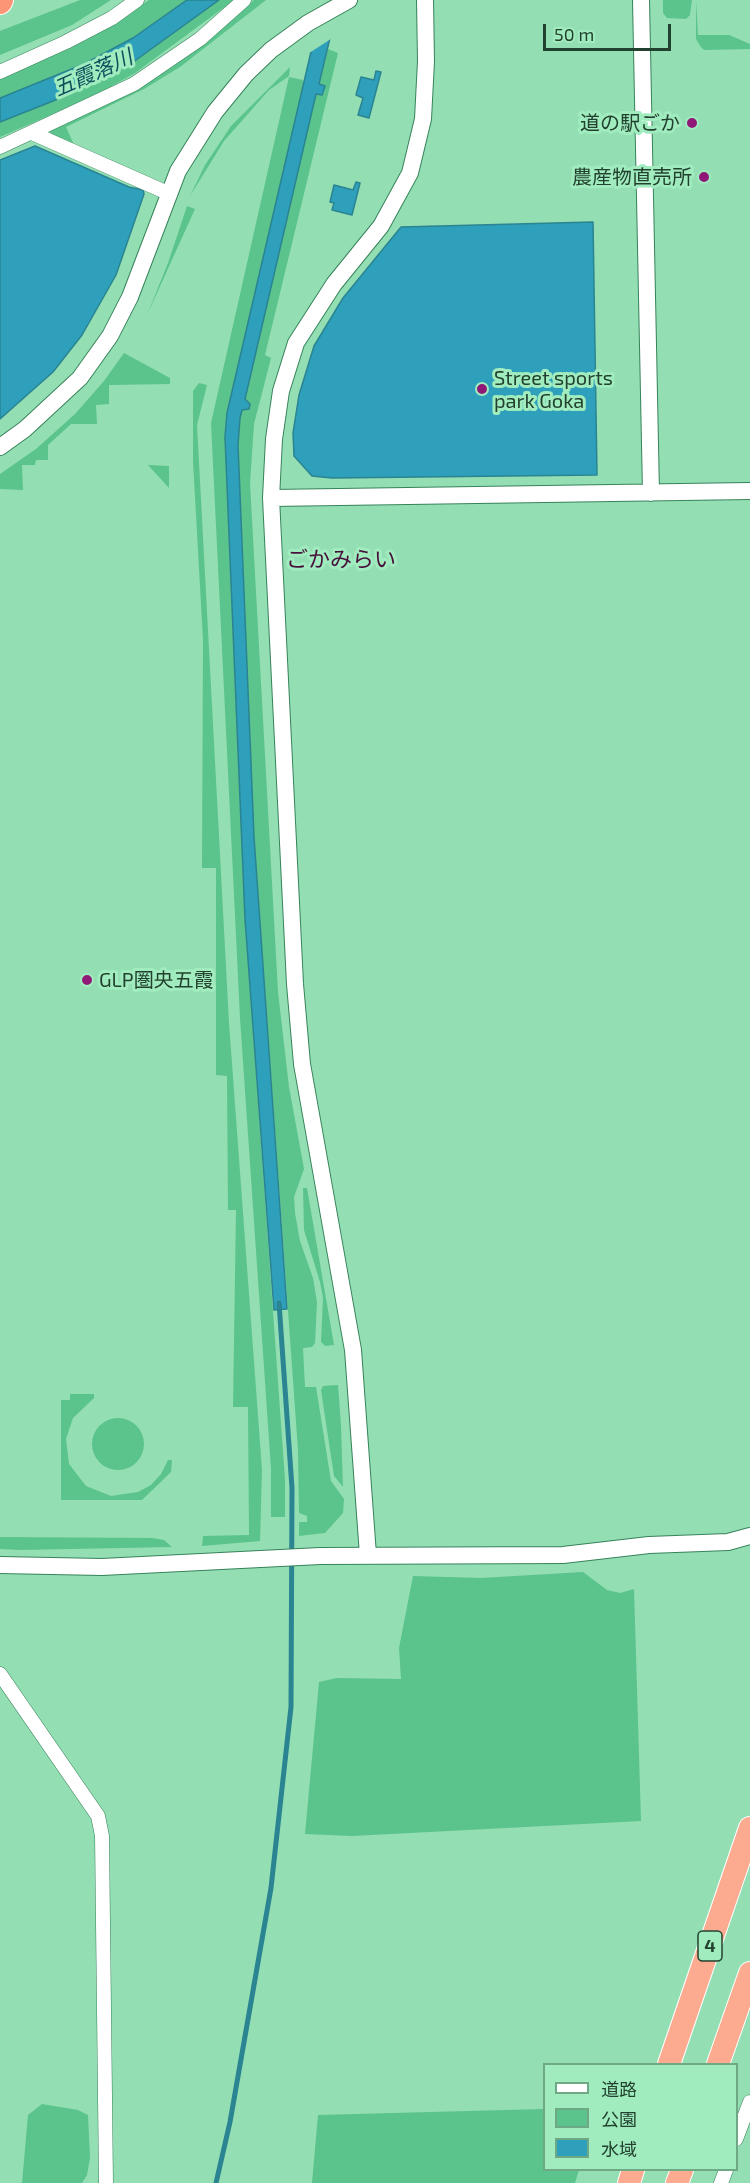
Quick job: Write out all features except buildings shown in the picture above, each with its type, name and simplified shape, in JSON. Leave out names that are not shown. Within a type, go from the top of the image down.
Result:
[{"type":"highway","name":"4","points":[[669,2063],[750,1828]]},
{"type":"highway","points":[[718,2063],[750,1973]]},
{"type":"street","points":[[0,72],[112,18],[137,0]]},
{"type":"street","points":[[0,147],[134,84],[200,39],[244,0]]},
{"type":"street","points":[[0,447],[25,429],[80,378],[110,336],[130,297],[178,171],[215,112],[263,58],[308,22],[349,0]]},
{"type":"street","points":[[368,1555],[353,1350],[303,1064],[295,984],[272,498],[274,439],[281,391],[296,343],[334,284],[381,226],[410,173],[423,119],[426,61],[425,0]]},
{"type":"street","points":[[641,0],[651,492]]},
{"type":"street","points":[[32,133],[170,194]]},
{"type":"street","points":[[272,498],[750,491]]},
{"type":"street","points":[[0,1565],[102,1567],[320,1556],[563,1555],[649,1545],[728,1542],[750,1536]]},
{"type":"street","points":[[0,1674],[98,1816],[102,1836],[106,2183]]},
{"type":"street","points":[[738,2134],[750,2102]]},
{"type":"green space","points":[[80,0],[111,0],[72,25],[0,55],[0,31]]},
{"type":"green space","points":[[149,0],[187,0],[133,38],[84,64],[0,98],[0,78],[86,40]]},
{"type":"green space","points":[[219,0],[234,0],[135,73],[96,95],[0,137],[0,122],[53,101],[136,60]]},
{"type":"green space","points":[[254,0],[266,0],[180,67],[144,89],[66,127],[74,145],[52,136],[50,131],[228,21]]},
{"type":"green space","points":[[663,0],[692,0],[690,15],[686,19],[667,18],[663,13]]},
{"type":"green space","points":[[696,0],[698,35],[729,35],[750,44],[750,49],[704,50],[696,39]]},
{"type":"green space","points":[[328,49],[338,53],[265,355],[271,358],[254,424],[250,483],[278,992],[289,1087],[304,1169],[294,1197],[295,1213],[300,1241],[313,1278],[317,1302],[315,1343],[312,1347],[303,1348],[305,1387],[316,1387],[331,1481],[344,1499],[343,1513],[325,1533],[299,1536],[299,1522],[307,1522],[307,1516],[299,1513],[298,1450],[254,837],[238,445],[240,418],[242,410],[249,409],[250,404],[245,399],[316,93],[324,85],[319,84]]},
{"type":"green space","points":[[290,67],[289,76],[269,90],[224,141],[190,196],[205,165],[231,126]]},
{"type":"green space","points":[[289,77],[303,80],[303,86],[227,413],[225,437],[245,919],[285,1480],[285,1517],[271,1517],[271,1469],[240,1018],[211,423]]},
{"type":"green space","points":[[187,206],[195,209],[147,315],[168,263]]},
{"type":"green space","points":[[124,353],[170,378],[170,384],[109,385],[109,404],[96,405],[97,424],[71,424],[48,445],[48,460],[36,460],[35,465],[22,465],[23,490],[0,489],[0,474],[36,449],[75,414],[104,381]]},
{"type":"green space","points":[[199,383],[207,385],[197,425],[229,1023],[262,1470],[260,1541],[202,1546],[203,1536],[249,1535],[248,1407],[233,1407],[236,1210],[228,1210],[227,1076],[216,1075],[216,868],[202,868],[203,640],[193,461],[193,391]]},
{"type":"green space","points":[[148,465],[169,466],[169,488]]},
{"type":"green space","points":[[303,1188],[307,1188],[334,1345],[325,1346],[321,1342],[323,1298],[304,1230]]},
{"type":"green space","points":[[338,1385],[343,1487],[334,1476],[321,1390],[323,1386]]},
{"type":"green space","points":[[70,1394],[94,1394],[94,1398],[73,1418],[66,1439],[69,1464],[86,1486],[111,1496],[138,1492],[151,1485],[161,1474],[168,1460],[172,1460],[171,1472],[142,1500],[61,1500],[61,1400],[70,1400]]},
{"type":"green space","points":[[113,1418],[123,1418],[133,1422],[140,1429],[144,1444],[140,1459],[133,1466],[123,1470],[113,1470],[103,1466],[96,1459],[92,1449],[92,1439],[96,1429],[103,1422]]},
{"type":"green space","points":[[0,1537],[152,1538],[164,1540],[172,1547],[0,1549]]},
{"type":"green space","points":[[583,1572],[607,1590],[620,1593],[634,1589],[641,1821],[352,1836],[305,1834],[319,1682],[337,1678],[401,1679],[399,1648],[413,1576],[481,1578]]},
{"type":"green space","points":[[42,2104],[78,2110],[88,2115],[90,2158],[87,2175],[82,2183],[22,2183],[28,2115]]},
{"type":"green space","points":[[543,2109],[543,2171],[579,2171],[575,2183],[312,2183],[318,2115]]},
{"type":"water","name":"五霞落川","points":[[187,0],[219,0],[136,60],[53,101],[0,122],[0,98],[84,64],[133,38]]},
{"type":"water","points":[[323,0],[339,0],[319,84],[325,86],[322,95],[316,94],[245,399],[250,404],[249,409],[242,410],[240,418],[238,445],[254,837],[287,1309],[274,1310],[245,919],[225,437],[227,413]]},
{"type":"water","points":[[376,71],[381,72],[369,118],[358,115],[363,98],[356,95],[361,77],[374,80]]},
{"type":"water","points":[[35,146],[129,187],[143,190],[144,194],[116,275],[82,335],[53,372],[0,419],[0,160]]},
{"type":"water","points":[[356,182],[360,183],[352,215],[332,210],[334,203],[330,202],[334,185],[353,190]]},
{"type":"water","points":[[593,222],[597,475],[332,478],[312,476],[294,456],[293,433],[299,395],[314,346],[343,298],[401,227]]},
{"type":"pier","points":[[320,0],[342,0],[334,37],[306,55]]},
{"type":"waterway","points":[[216,2183],[230,2122],[271,1888],[291,1707],[292,1488],[279,1303]]},
{"type":"place","name":"道の駅ごか","points":[[692,123]]},
{"type":"place","name":"農産物直売所","points":[[704,177]]},
{"type":"place","name":"Street sports park Goka","points":[[482,389]]},
{"type":"place","name":"GLP圏央五霞","points":[[87,980]]},
{"type":"district","name":"ごかみらい","points":[[341,560]]}]
